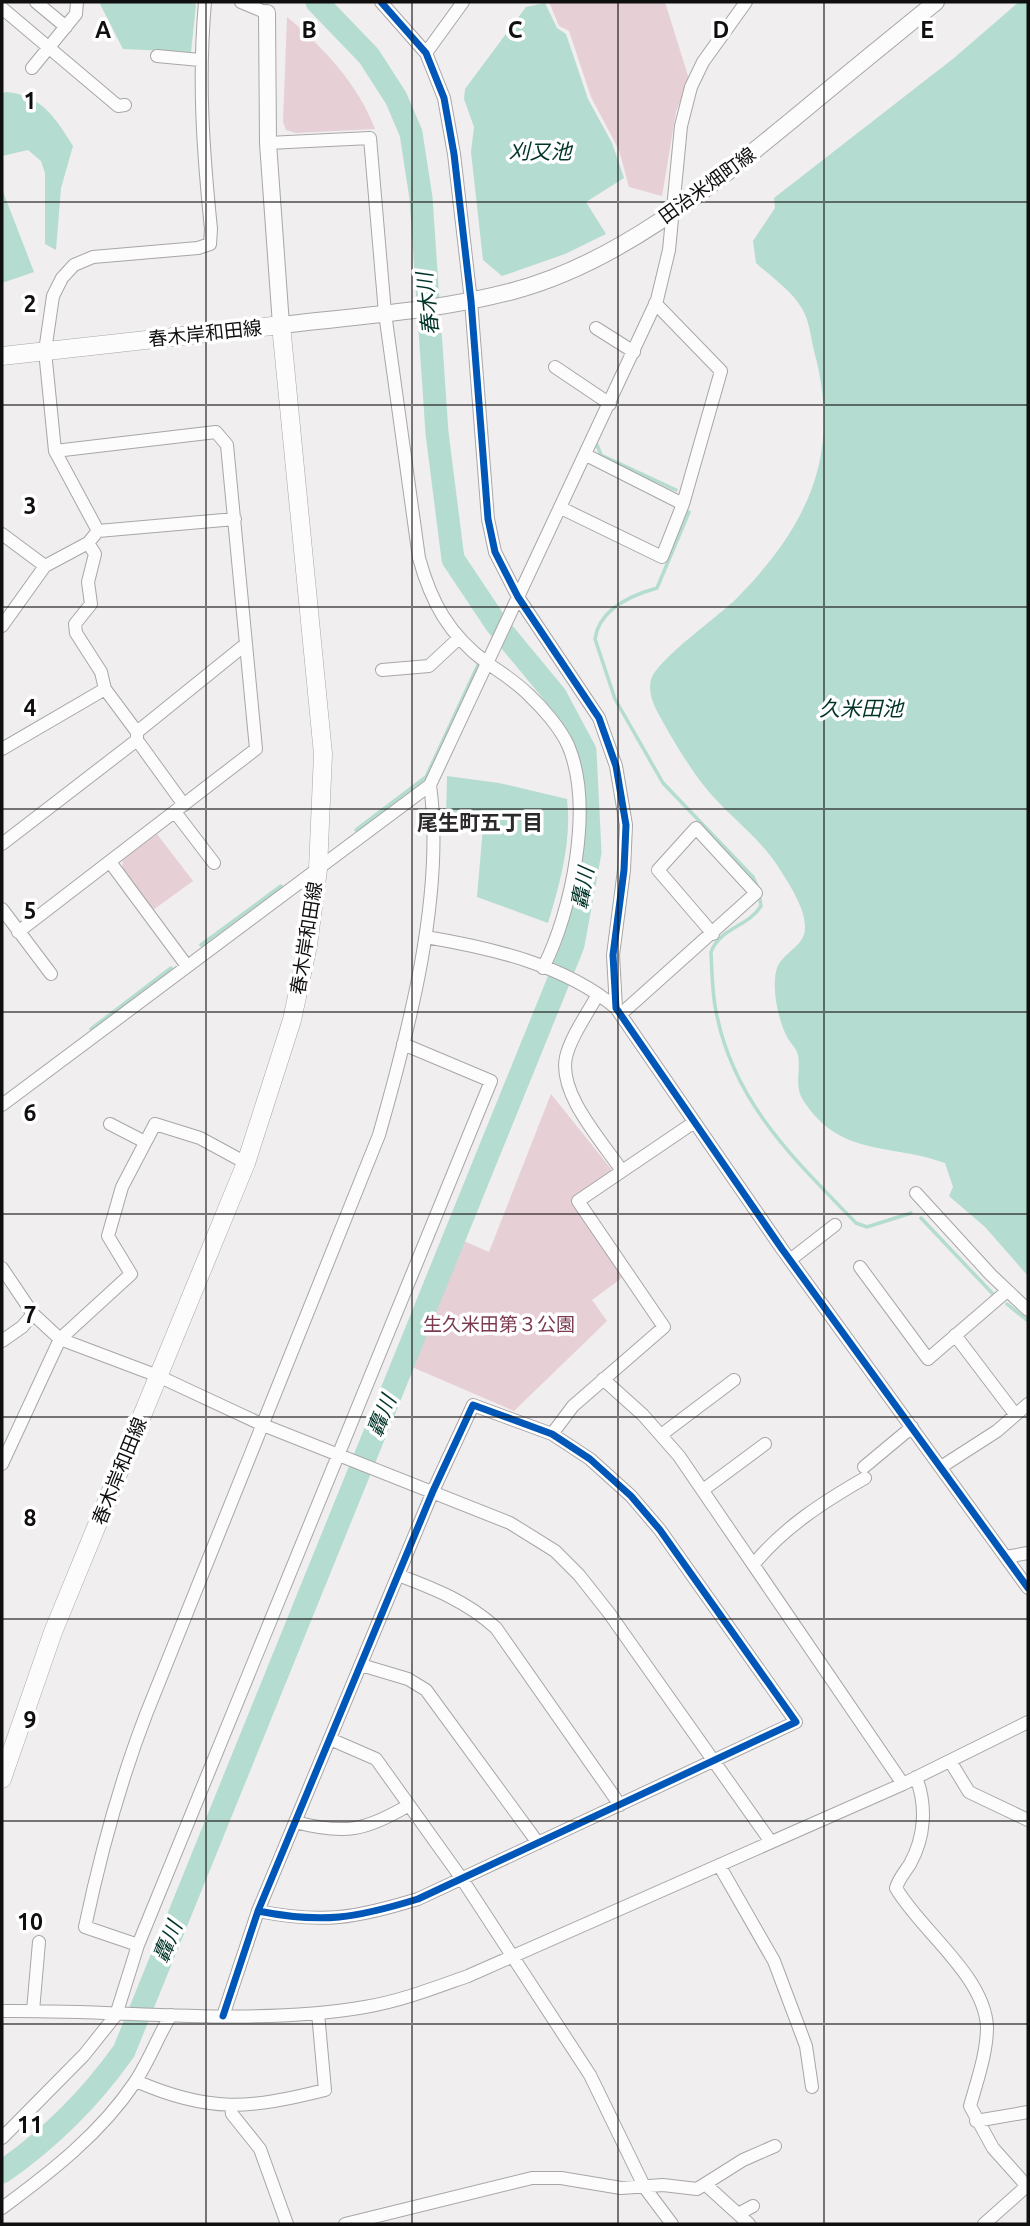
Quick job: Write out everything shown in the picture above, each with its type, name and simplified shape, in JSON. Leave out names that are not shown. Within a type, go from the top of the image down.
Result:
[{"type":"main road","name":"春木岸和田線","points":[[2,356],[281,325],[323,754],[318,869],[309,946],[292,1020],[246,1163],[53,1632],[2,1779]]},
{"type":"street","points":[[36,2],[66,27]]},
{"type":"street","points":[[32,68],[76,14],[77,2]]},
{"type":"street","points":[[98,531],[55,451],[44,351],[53,296],[62,278],[74,265],[93,257],[198,248],[210,244],[211,229],[200,121],[200,60],[205,2]]},
{"type":"street","points":[[241,2],[267,13],[268,143],[281,325],[385,313]]},
{"type":"street","points":[[381,2],[426,53],[444,98],[454,154],[471,301],[488,519],[495,552],[518,597],[599,718],[616,766],[626,825],[624,870],[613,955],[618,1011]]},
{"type":"street","points":[[426,53],[463,2]]},
{"type":"street","points":[[2,1105],[430,785],[655,303],[669,250],[681,126],[691,87],[703,62],[746,2]]},
{"type":"street","name":"田治米畑町線","points":[[385,313],[444,306],[514,291],[589,262],[673,211],[726,174],[936,2]]},
{"type":"street","points":[[2,8],[118,106],[125,105]]},
{"type":"street","points":[[158,56],[200,60]]},
{"type":"street","points":[[268,143],[370,138],[385,313],[419,558],[428,589],[441,617],[458,638],[487,663],[514,680],[539,705],[567,744],[576,770],[577,840],[570,888],[556,943],[543,968]]},
{"type":"street","points":[[561,508],[662,557],[683,504],[721,371],[655,303]]},
{"type":"street","points":[[596,328],[634,352]]},
{"type":"street","points":[[555,367],[610,404]]},
{"type":"street","points":[[18,932],[256,749],[227,444],[216,432],[55,451]]},
{"type":"street","points":[[586,455],[683,504]]},
{"type":"street","points":[[2,626],[6,611],[45,566],[88,542],[98,531],[235,519]]},
{"type":"street","points":[[2,534],[45,566]]},
{"type":"street","points":[[88,542],[94,554],[88,582],[91,604],[75,624],[76,633],[101,672],[105,689],[137,736],[214,863]]},
{"type":"street","points":[[382,670],[429,666],[458,638]]},
{"type":"street","points":[[2,844],[246,644]]},
{"type":"street","points":[[2,750],[105,689]]},
{"type":"street","points":[[138,1945],[85,1927],[101,1852],[123,1772],[379,1135],[403,1044],[426,937],[433,811],[430,785]]},
{"type":"street","points":[[618,1011],[713,934],[756,893],[696,828],[658,870],[713,934]]},
{"type":"street","points":[[110,862],[187,966]]},
{"type":"street","points":[[2,909],[51,974]]},
{"type":"street","points":[[426,937],[462,943],[570,978],[598,994],[618,1011],[790,1260],[1028,1588]]},
{"type":"street","points":[[598,994],[566,1056],[565,1076],[569,1092],[622,1171]]},
{"type":"street","points":[[2,2138],[84,2055],[119,2015],[138,1945],[343,1456],[491,1081],[403,1044]]},
{"type":"street","points":[[552,1434],[573,1406],[664,1327],[578,1201],[693,1123]]},
{"type":"street","points":[[110,1124],[145,1142]]},
{"type":"street","points":[[2,1464],[60,1339],[131,1274],[108,1236],[122,1187],[155,1124],[200,1138],[246,1163]]},
{"type":"street","points":[[916,1193],[1028,1310]]},
{"type":"street","points":[[790,1260],[835,1225]]},
{"type":"street","points":[[860,1267],[928,1359],[1007,1291]]},
{"type":"street","points":[[2,1268],[33,1314],[60,1339],[158,1376],[263,1425],[510,1523],[555,1551],[579,1575],[609,1613],[771,1842]]},
{"type":"street","points":[[2,1341],[33,1314]]},
{"type":"street","points":[[956,1335],[1015,1414]]},
{"type":"street","points":[[603,1379],[660,1435],[703,1490],[903,1784]]},
{"type":"street","points":[[660,1435],[734,1380]]},
{"type":"street","points":[[941,1467],[997,1431],[1028,1404]]},
{"type":"street","points":[[223,2015],[258,1911],[433,1491],[473,1405],[552,1434],[600,1468],[631,1496],[660,1530],[796,1722],[418,1899],[370,1914],[329,1920],[258,1911]]},
{"type":"street","points":[[754,1564],[771,1542],[865,1472],[912,1427]]},
{"type":"street","points":[[703,1490],[765,1444]]},
{"type":"street","points":[[1006,1557],[1028,1553]]},
{"type":"street","points":[[398,1575],[449,1594],[474,1608],[496,1628],[620,1805]]},
{"type":"street","points":[[361,1665],[408,1679],[426,1690],[538,1843]]},
{"type":"street","points":[[2,2011],[119,2015],[318,2013],[367,2007],[415,1995],[468,1976],[903,1784],[1028,1722]]},
{"type":"street","points":[[330,1739],[376,1759],[409,1805],[514,1955],[549,2016],[590,2075],[645,2188],[672,2224]]},
{"type":"street","points":[[950,1761],[969,1792],[1028,1820]]},
{"type":"street","points":[[916,1777],[923,1794],[923,1824],[919,1843],[896,1888],[948,1952],[981,2003],[987,2025],[970,2106],[993,2148],[1027,2185],[984,2224]]},
{"type":"street","points":[[295,1822],[328,1830],[358,1830],[382,1821],[409,1805]]},
{"type":"street","points":[[719,1865],[748,1920],[774,1961],[806,2046],[812,2087]]},
{"type":"street","points":[[33,2011],[39,1942]]},
{"type":"street","points":[[136,2081],[163,2093],[231,2107],[285,2100],[325,2090],[318,2013]]},
{"type":"street","points":[[2,2208],[84,2142],[136,2081],[171,2015]]},
{"type":"street","points":[[231,2107],[232,2114],[260,2149],[287,2224]]},
{"type":"street","points":[[976,2121],[1028,2112]]},
{"type":"street","points":[[345,2224],[532,2178],[561,2178],[621,2188],[663,2185],[697,2189],[743,2160],[775,2146]]},
{"type":"street","points":[[705,2184],[750,2224]]},
{"type":"street","points":[[738,2214],[753,2206]]},
{"type":"green space","points":[[549,2],[665,2],[689,79],[676,112],[662,196],[629,187],[619,150],[591,97],[569,31],[559,26]]},
{"type":"green space","points":[[287,17],[314,41],[349,82],[375,129],[296,133],[286,130],[283,122]]},
{"type":"green space","points":[[157,834],[193,881],[153,910],[122,869],[123,860]]},
{"type":"green space","name":"生久米田第３公園","points":[[551,1094],[616,1175],[571,1199],[627,1274],[592,1300],[607,1321],[514,1411],[405,1364],[457,1238],[489,1252]]},
{"type":"water","points":[[99,2],[193,2],[196,5],[191,52],[123,49]]},
{"type":"water","name":"久米田池","points":[[1019,2],[1028,2],[1028,1276],[985,1227],[949,1196],[953,1187],[945,1163],[850,1140],[833,1132],[803,1100],[798,1083],[798,1055],[780,1020],[775,984],[779,964],[803,937],[805,929],[802,911],[771,857],[714,797],[688,764],[656,709],[650,686],[656,671],[665,661],[738,597],[784,542],[801,514],[813,485],[821,454],[824,422],[822,388],[806,317],[792,295],[756,263],[753,241],[775,208],[774,198],[954,58]]},
{"type":"water","name":"刈又池","points":[[545,3],[557,28],[566,34],[588,99],[612,143],[624,178],[586,202],[606,234],[565,254],[502,276],[483,260],[471,152],[474,127],[464,99],[465,89],[526,7]]},
{"type":"water","points":[[2,93],[29,98],[46,109],[73,146],[61,188],[56,250],[45,244],[45,173],[41,161],[28,150],[2,156]]},
{"type":"water","points":[[2,189],[34,272],[2,283]]},
{"type":"water","points":[[447,776],[499,783],[567,799],[566,846],[561,877],[548,923],[477,897],[483,827],[446,820]]},
{"type":"waterway","name":"轟川","points":[[2,2172],[37,2146],[69,2117],[124,2051],[573,945],[590,852],[585,751],[555,695],[497,625],[453,559],[437,433],[421,198],[411,133],[396,98],[369,56],[317,2]]},
{"type":"waterway","points":[[597,445],[601,455],[676,490]]},
{"type":"waterway","points":[[689,512],[657,588],[618,605],[603,619],[595,639],[615,699],[663,783],[753,877],[757,886]]},
{"type":"waterway","points":[[356,830],[426,777],[478,665]]},
{"type":"waterway","points":[[201,945],[281,886]]},
{"type":"waterway","points":[[759,893],[761,906],[756,913],[721,938],[711,952],[716,1011],[724,1044],[736,1074],[751,1101],[789,1152],[856,1223],[867,1227],[911,1213]]},
{"type":"waterway","points":[[91,1029],[171,968]]},
{"type":"waterway","points":[[921,1218],[992,1293]]},
{"type":"waterway","points":[[1007,1304],[1028,1321]]},
{"type":"cycle path","points":[[381,2],[426,53],[444,98],[454,154],[471,301],[488,519],[495,552],[518,597],[599,718],[616,766],[626,825],[624,870],[613,955],[616,1008],[782,1249],[1028,1588]]},
{"type":"cycle path","points":[[223,2016],[258,1911],[433,1491],[473,1405],[552,1434],[590,1459],[631,1496],[660,1530],[796,1722],[418,1899],[376,1911],[339,1917],[302,1917],[258,1911]]},
{"type":"district","name":"尾生町五丁目","points":[[480,823]]},
{"type":"water label","name":"春木川","points":[[428,304]]}]
